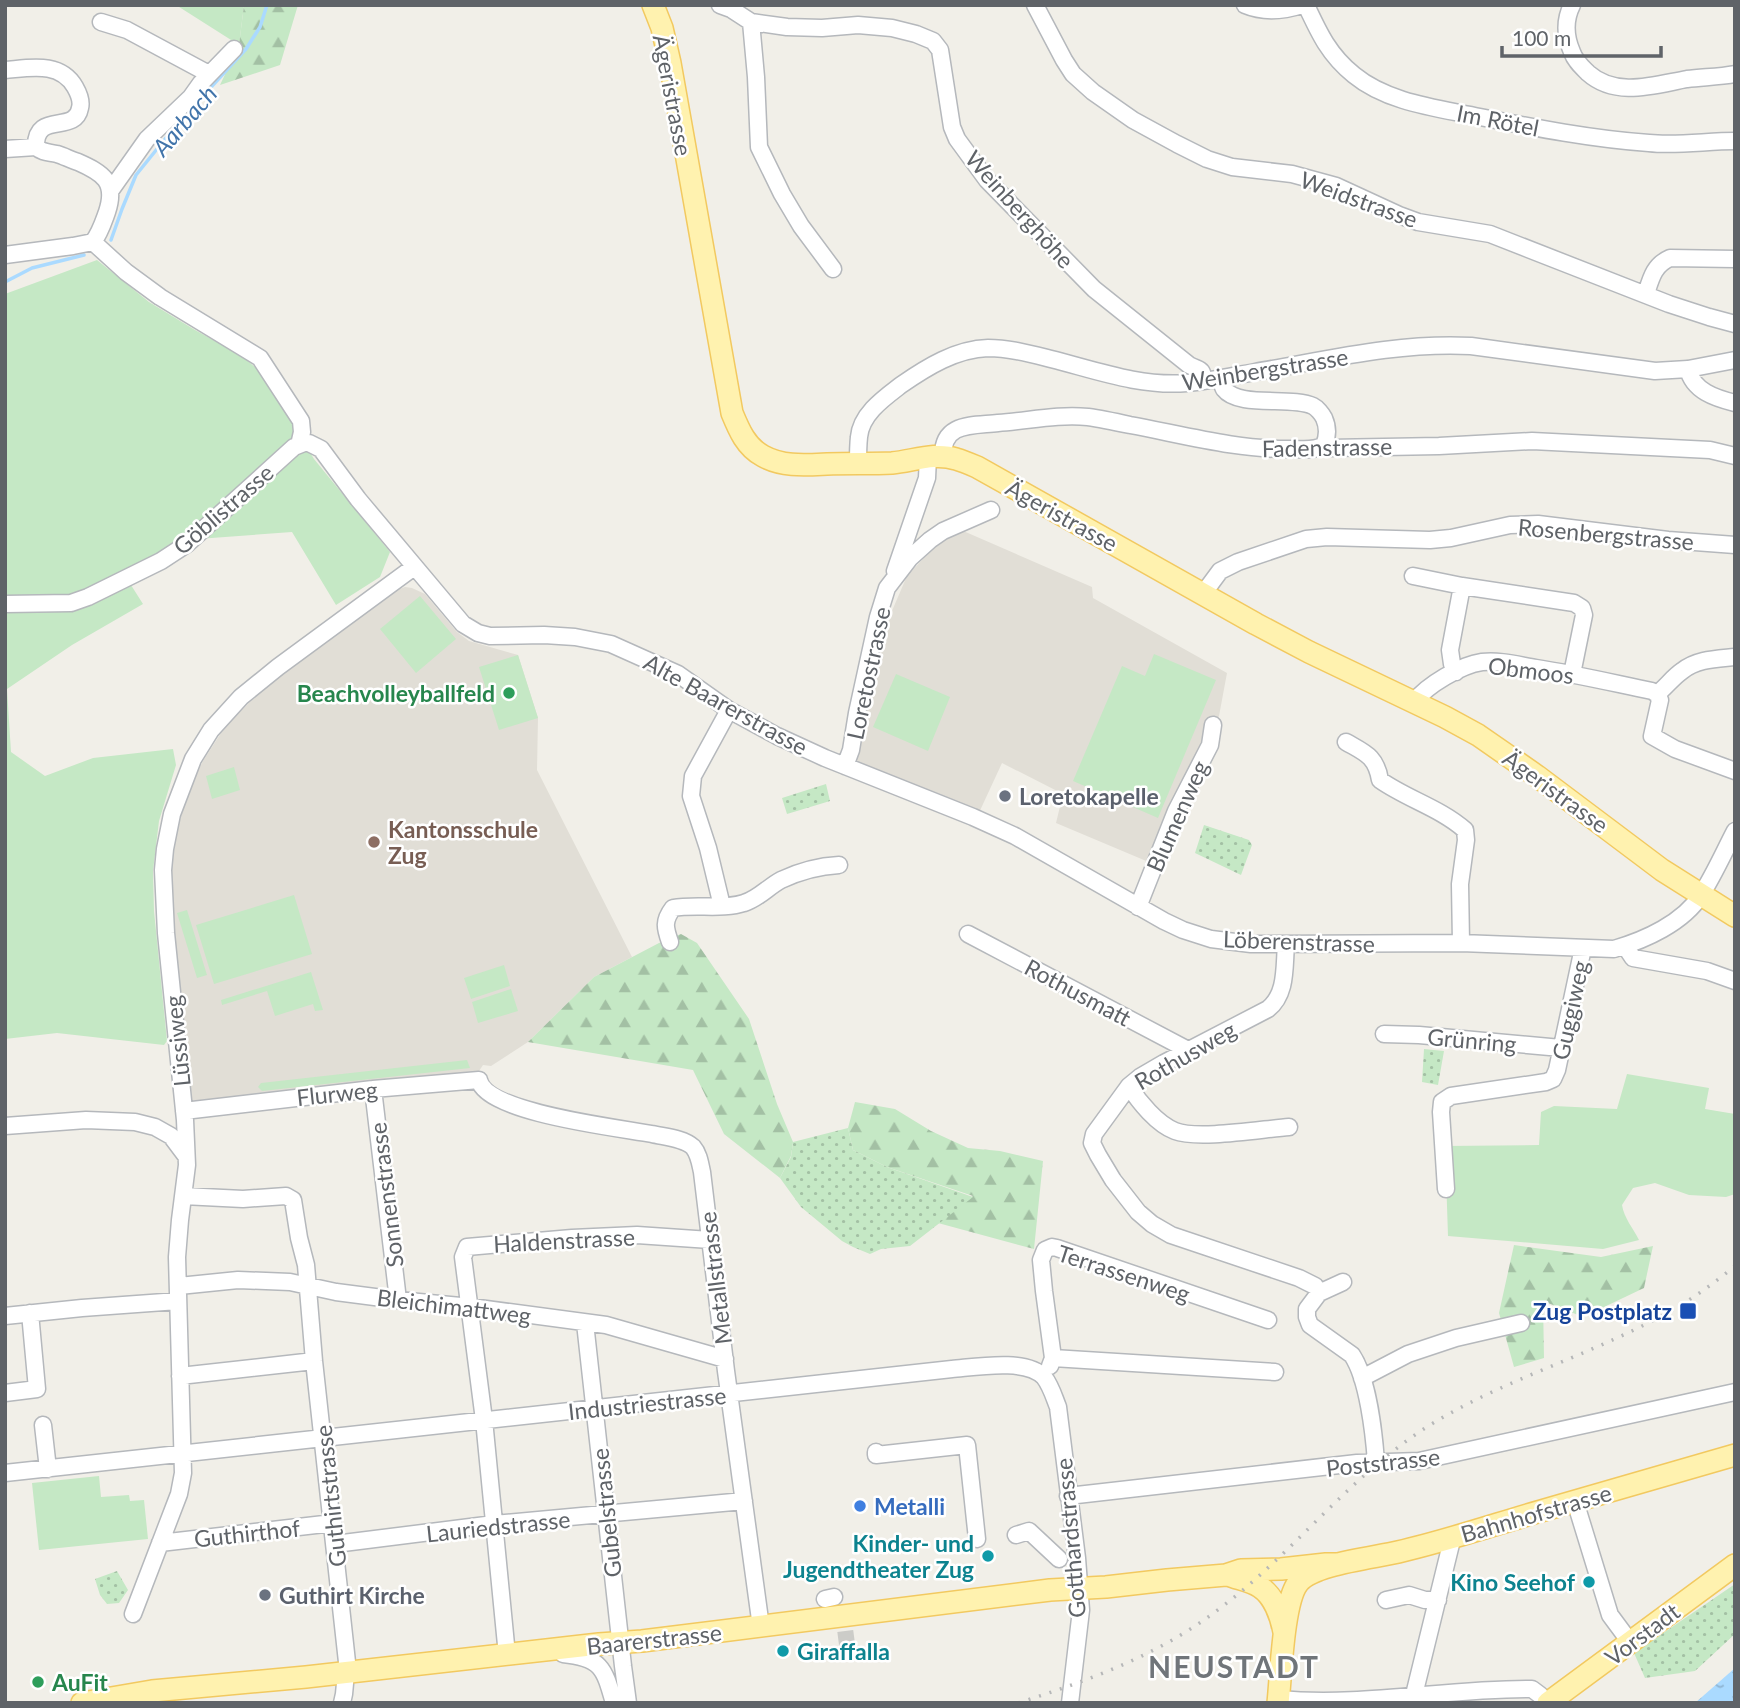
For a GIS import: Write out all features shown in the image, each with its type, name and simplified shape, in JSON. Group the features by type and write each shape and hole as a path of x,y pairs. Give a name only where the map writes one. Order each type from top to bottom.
{"main road":[{"name":"Ägeristrasse","path":"653,5 670,63 726,387 738,429 751,447 762,456 787,464 894,463 936,457 955,458 977,467 1243,617 1467,729 1500,749 1662,870 1735,916"},
{"name":"Bahnhofstrasse","path":"1336,1564 1400,1552 1735,1455"},
{"name":"Baarerstrasse","path":"82,1703 152,1691 621,1643 1079,1588 1226,1575 1241,1570 1336,1564"},
{"path":"1278,1701 1284,1635 1292,1593 1300,1580 1336,1564"},
{"name":"Vorstadt","path":"1548,1703 1735,1565"},
{"name":"Baarerstrasse","path":"1226,1575 1250,1582 1266,1592 1281,1620 1284,1635"}],"street":[{"path":"720,5 751,22 759,147 782,194 833,269"},
{"name":"Weidstrasse","path":"1035,5 1073,74 1093,92 1123,114 1207,159 1232,167 1292,174 1336,186 1418,222 1490,234 1669,304 1735,324"},
{"path":"1245,5 1266,10 1286,10 1304,5"},
{"name":"Im Rötel","path":"1304,5 1333,56 1354,76 1376,89 1413,102 1572,134 1652,144 1735,141"},
{"path":"1572,5 1566,28 1573,55 1580,66 1593,77 1611,85 1633,88 1735,74"},
{"path":"101,22 127,30 209,74"},
{"name":"Weinberghöhe","path":"751,22 787,27 858,25 892,28 933,41 940,50 952,127 957,139 987,180 1094,289 1189,365 1200,369 1204,381"},
{"path":"111,190 147,139 191,97 234,49"},
{"path":"5,70 43,67 60,72 72,82 80,95 81,108 77,116 67,122 45,125 36,138 36,147"},
{"path":"5,149 36,147 43,152 57,154 91,168 105,179 111,190 102,228 93,242 5,255"},
{"path":"93,242 126,272 160,297 260,358 301,421 299,445"},
{"path":"1646,294 1656,268 1670,258 1735,259"},
{"name":"Weinbergstrasse","path":"858,464 859,435 863,421 871,411 896,389 944,359 987,348 1031,354 1128,379 1174,384 1221,379 1401,346 1445,344 1471,345 1655,371 1688,369 1735,360"},
{"path":"1688,369 1700,389 1709,395 1735,403"},
{"path":"1221,379 1223,388 1246,400 1299,403 1315,407 1326,426 1327,438 1324,445"},
{"name":"Fadenstrasse","path":"936,457 948,435 956,429 1049,416 1088,417 1236,446 1280,450 1318,449 1324,445 1438,446 1532,441 1710,450 1735,456"},
{"name":"Alte Baarerstrasse","path":"299,445 309,443 317,446 414,567 463,624 478,634 575,637 611,644 678,674 729,710 777,736 845,766"},
{"name":"Göblistrasse","path":"5,604 71,603 161,561 187,544 299,445"},
{"name":"Loretostrasse","path":"892,580 936,457"},
{"name":"Loretostrasse","path":"845,766 851,750 878,617 887,588 910,558 930,540 943,531 991,510"},
{"name":"Rosenbergstrasse","path":"1203,594 1220,571 1238,562 1306,539 1327,537 1430,540 1510,525 1538,524 1735,545"},
{"name":"Lüssiweg","path":"133,1614 179,1493 183,1473 177,1257 186,1156 163,870 164,849 172,814 193,759 211,730 241,697 414,567"},
{"path":"1413,576 1574,604 1582,608 1584,615 1572,674"},
{"path":"1456,672 1450,650 1462,586"},
{"path":"1735,657 1710,659 1692,664 1679,672 1657,694 1660,700 1652,736 1675,749 1735,771"},
{"name":"Obmoos","path":"1414,702 1421,692 1456,672 1479,663 1494,662 1572,674 1657,694"},
{"path":"722,906 708,848 691,796 692,776 729,710"},
{"name":"Blumenweg","path":"1138,907 1176,811 1210,745 1213,725"},
{"path":"1346,742 1368,755 1378,767 1380,780 1465,830 1460,884 1461,943"},
{"name":"Löberenstrasse","path":"845,766 1015,836 1183,930 1232,942 1286,945 1461,943 1614,949 1663,928 1689,910 1702,895 1733,838"},
{"path":"670,943 666,929 667,916 673,908 743,904 792,876 839,865"},
{"name":"Rothusmatt","path":"968,934 1188,1050"},
{"name":"Rothusweg","path":"1286,945 1282,986 1275,1003 1140,1077 1129,1086 1094,1134 1092,1143 1113,1180 1138,1212 1152,1224 1171,1235 1299,1278 1315,1286 1319,1293"},
{"path":"1625,946 1633,958 1707,971 1735,981"},
{"name":"Guggiweg","path":"1446,1189 1442,1102 1451,1096 1553,1079 1558,1070 1583,948"},
{"name":"Grünring","path":"1384,1034 1561,1048"},
{"name":"Flurweg","path":"184,1111 373,1089 479,1080 484,1090"},
{"path":"1129,1086 1139,1102 1175,1131 1194,1135 1289,1127"},
{"name":"Sonnenstrasse","path":"373,1089 398,1300"},
{"name":"Metallstrasse","path":"484,1090 503,1102 568,1120 680,1140 691,1146 698,1156 761,1627"},
{"path":"5,1126 86,1120 135,1122 155,1127 171,1136 186,1156"},
{"name":"Guthirtstrasse","path":"183,1196 243,1199 286,1196 293,1200 306,1265 347,1662 342,1703"},
{"name":"Haldenstrasse","path":"507,1655 484,1420 463,1257 467,1247 637,1235 710,1240"},
{"name":"Terrassenweg","path":"1054,1358 1041,1260 1045,1250 1052,1247 1268,1320"},
{"name":"Bleichimattweg","path":"5,1316 82,1308 178,1294 238,1280 257,1280 290,1282 335,1292 606,1325 725,1359"},
{"path":"1343,1282 1319,1293 1307,1308 1307,1317 1310,1325 1352,1355 1357,1362 1375,1438 1376,1462"},
{"path":"5,1393 37,1389 30,1313"},
{"name":"Gubelstrasse","path":"585,1323 628,1703"},
{"path":"1362,1378 1408,1354 1456,1338 1521,1324"},
{"path":"1044,1377 1054,1358 1275,1372"},
{"path":"180,1376 314,1361"},
{"name":"Industriestrasse","path":"5,1473 952,1369 1005,1366 1035,1370 1044,1377"},
{"name":"Gotthardstrasse","path":"1044,1377 1052,1389 1058,1408 1077,1558 1081,1609 1070,1703"},
{"name":"Poststrasse","path":"1068,1496 1376,1462 1419,1461 1735,1392"},
{"path":"43,1425 48,1469"},
{"path":"876,1452 876,1455 967,1445 977,1539"},
{"name":"Lauriedstrasse","path":"335,1544 494,1524 744,1501"},
{"path":"1575,1501 1610,1615 1630,1642"},
{"name":"Guthirthof","path":"160,1543 333,1523"},
{"path":"1016,1535 1029,1531 1059,1559"},
{"path":"1412,1699 1451,1545 1450,1538"},
{"path":"1385,1600 1409,1595 1425,1600 1438,1600"},
{"path":"537,1651 593,1660 608,1682 614,1703"},
{"path":"1278,1701 1412,1699 1532,1689 1548,1703"}],"shaded area":[{"path":"961,530 1092,587 1093,598 1227,673 1219,716 1151,863 1056,823 1063,794 1002,763 977,817 852,764 863,730 882,634 907,576 941,540"},
{"name":"Kantonsschule Zug","path":"405,587 425,594 457,632 469,641 518,655 538,718 537,770 632,957 594,977 528,1042 491,1066 483,1065 479,1071 191,1101 171,873 176,834 193,782 221,733 262,690 397,590"}],"green space":[{"path":"176,5 244,5 239,45"},
{"path":"244,5 298,5 280,65 220,85 239,45"},
{"path":"97,260 149,302 242,356 262,373 314,459 390,552 380,577 336,605 292,532 184,540 124,574 143,604 72,645 7,689 11,752 45,776 93,758 173,749 176,765 159,821 153,871 154,911 167,1041 164,1045 57,1033 5,1039 5,294"},
{"path":"420,596 456,639 416,673 380,629"},
{"path":"1154,654 1216,680 1158,818 1073,781 1122,666 1145,676"},
{"name":"Beachvolleyballfeld","path":"518,655 538,718 499,730 479,667"},
{"path":"896,674 950,697 928,751 873,727"},
{"path":"234,767 240,790 212,799 206,776"},
{"path":"826,784 830,801 787,814 782,798"},
{"path":"1204,825 1249,840 1252,845 1241,875 1195,853"},
{"path":"294,895 312,954 214,984 196,925"},
{"path":"187,910 207,975 197,978 177,913"},
{"path":"681,934 697,943 749,1019 777,1104 793,1142 791,1156 780,1178 724,1134 693,1070 528,1042 594,977"},
{"path":"504,965 510,986 471,999 464,978"},
{"path":"311,972 323,1010 315,1011 313,1004 275,1016 267,991 222,1005 221,1000"},
{"path":"511,989 518,1011 478,1023 472,1002"},
{"path":"1424,1049 1444,1051 1438,1085 1422,1082"},
{"path":"467,1060 470,1068 262,1091 258,1087 261,1083"},
{"path":"1627,1074 1709,1088 1705,1109 1735,1114 1735,1194 1726,1197 1689,1195 1655,1183 1633,1188 1622,1205 1639,1240 1603,1249 1448,1236 1445,1146 1539,1145 1541,1112 1554,1106 1617,1109"},
{"path":"855,1102 895,1109 931,1131 968,1148 1000,1151 1043,1161 1034,1249 938,1223 973,1196 887,1167 853,1150 848,1128"},
{"path":"848,1128 853,1150 887,1167 973,1197 910,1246 881,1249 870,1254 842,1241 801,1207 780,1178 791,1157 793,1142"},
{"path":"1514,1245 1601,1257 1653,1246 1644,1288 1583,1317 1543,1301 1544,1358 1514,1367 1499,1313"},
{"path":"99,1476 101,1497 129,1495 130,1501 144,1500 148,1539 39,1550 32,1483"},
{"path":"117,1571 128,1590 119,1603 107,1604 100,1595 95,1579"},
{"path":"1735,1584 1735,1634 1695,1671 1645,1678 1634,1653"}],"water":[{"path":"1735,1668 1735,1703 1695,1703"}],"waterway":[{"name":"Aarbach","path":"111,240 136,175 178,123 246,49 260,27 267,5"},
{"name":"Aarbach","path":"5,282 32,268 84,255"}],"tunnel":[{"path":"834,1610 845,1629 848,1652"}],"railway":[{"path":"1018,1703 1123,1665 1172,1640 1219,1609 1246,1587 1374,1467 1430,1425 1482,1397 1658,1318 1692,1298 1735,1266"}],"place":[{"name":"Beachvolleyballfeld","path":"509,693"},
{"name":"Loretokapelle","path":"1005,796"},
{"name":"Kantonsschule Zug","path":"374,842"},
{"name":"Zug Postplatz","path":"1688,1311"},
{"name":"Metalli","path":"860,1506"},
{"name":"Kinder- und Jugendtheater Zug","path":"988,1556"},
{"name":"Kino Seehof","path":"1589,1582"},
{"name":"Guthirt Kirche","path":"265,1595"},
{"name":"Giraffalla","path":"783,1651"},
{"name":"AuFit","path":"38,1682"}],"district":[{"name":"NEUSTADT","path":"1234,1666"}]}
